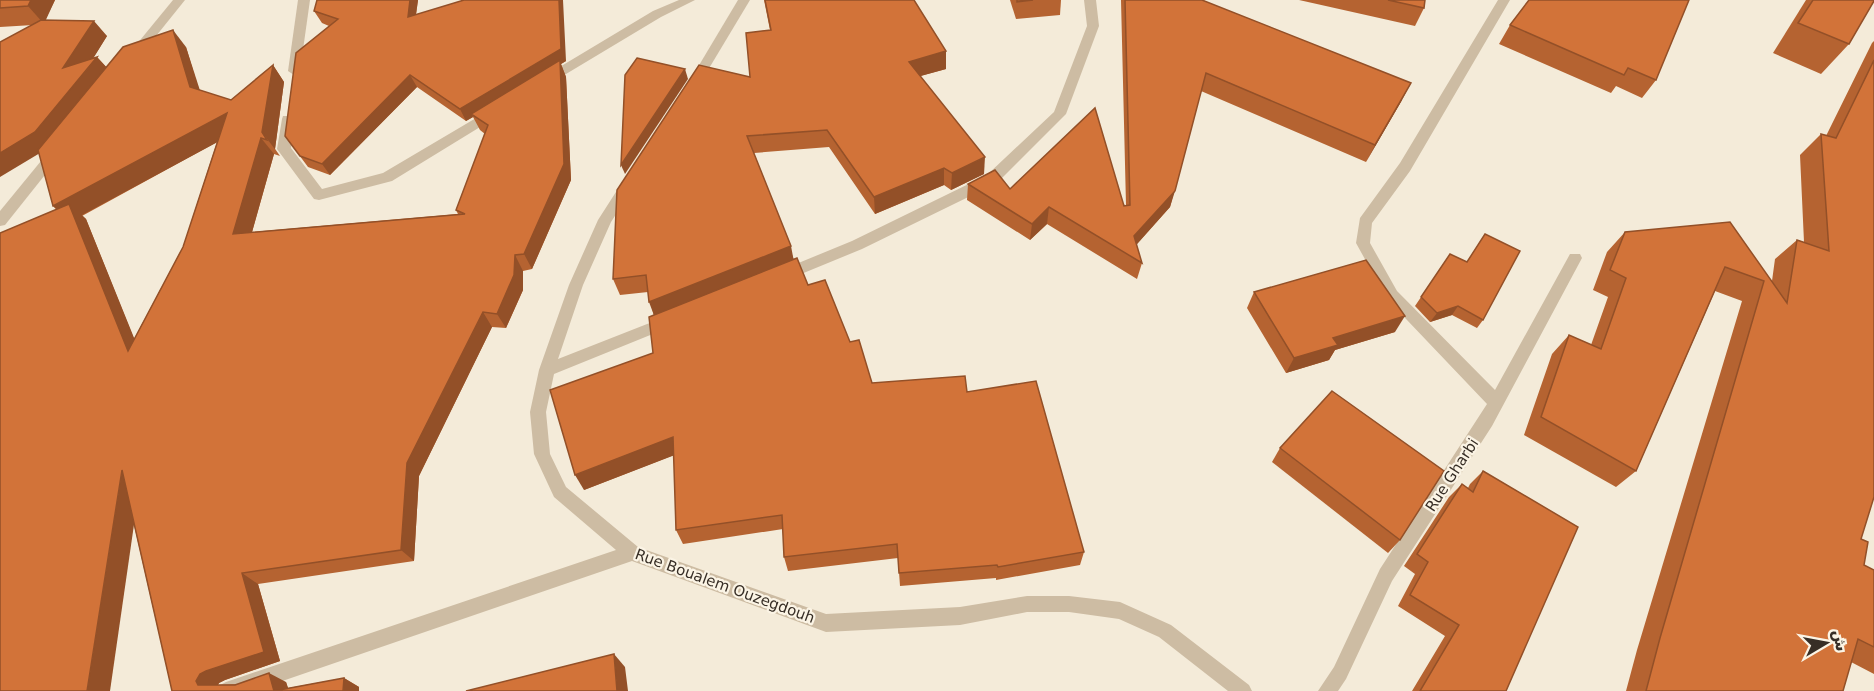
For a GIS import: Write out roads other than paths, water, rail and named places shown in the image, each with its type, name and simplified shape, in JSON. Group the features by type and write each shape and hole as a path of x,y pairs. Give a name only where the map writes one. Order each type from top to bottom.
{"street":[{"path":"126,64 179,0"},
{"path":"293,80 304,0"},
{"path":"537,86 657,14 689,0"},
{"path":"688,93 744,0"},
{"path":"768,281 857,245 992,179 1060,114 1094,26 1090,0"},
{"path":"1496,402 1392,295 1363,243 1365,222 1405,167 1504,0"},
{"path":"290,103 284,149 320,195 387,177 507,104"},
{"path":"0,221 67,138"},
{"name":"Rue Boualem Ouzegdouh","path":"637,172 605,220 576,285 547,370 538,412 542,454 560,492 632,553 826,623 960,616 1027,604 1069,604 1120,611 1166,631 1243,691"},
{"name":"Rue Gharbi","path":"1327,691 1340,673 1386,575 1486,422 1575,258"},
{"path":"547,370 680,317"},
{"path":"226,691 632,553"}]}
